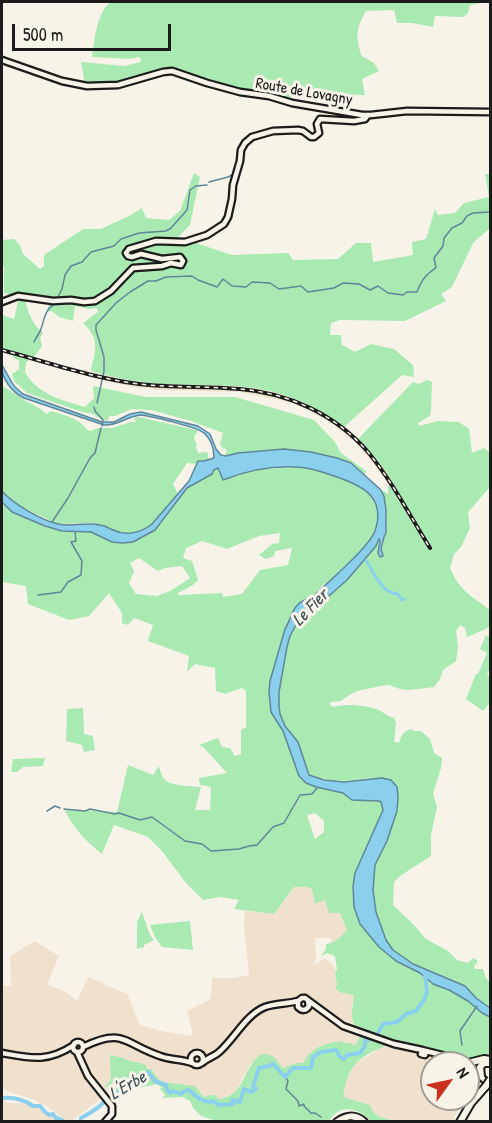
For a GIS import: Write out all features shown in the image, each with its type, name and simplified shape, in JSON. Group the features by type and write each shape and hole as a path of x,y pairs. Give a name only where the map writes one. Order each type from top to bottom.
{"highway":[{"path":"461,1122 474,1099 489,1084"},
{"path":"339,1121 352,1116 359,1117 364,1122"}],"street":[{"name":"Route de Lovagny","path":"2,60 71,84 87,86 118,86 172,71 240,92 368,115 413,111 490,112"},
{"path":"2,302 18,296 86,303 97,300 111,291 133,268 162,266 171,263 180,265 183,259 180,257 162,259 141,254 131,257 126,253 129,249 151,242 182,242 205,236 225,223 241,150 251,138 271,131 296,130 314,137 319,133 317,124 322,118 357,120 365,119 368,115"},
{"path":"2,1053 38,1059 46,1058 107,1038 123,1039 152,1053 198,1065 223,1048 255,1013 269,1006 298,1001 302,998 343,1026 421,1051"},
{"path":"298,1001 298,1007"},
{"path":"308,1001 308,1008"},
{"path":"282,1004 302,1010 313,1007 320,1009"},
{"path":"79,1048 88,1076 112,1106 113,1112 105,1122"},
{"path":"172,1059 188,1058 196,1054 208,1055 223,1048"},
{"path":"201,1055 202,1063"},
{"path":"192,1056 192,1063"},
{"path":"481,1077 489,1084"}],"shaded area":[{"path":"2,348 83,371 84,369 89,370 87,376 2,351"},
{"path":"91,371 143,383 245,387 270,391 311,406 344,427 379,462 430,548 427,547 390,486 365,453 331,423 307,409 284,401 240,392 158,390 128,386 91,377"},
{"path":"294,887 312,889 340,913 348,931 331,943 331,938 315,938 314,965 325,958 335,967 337,985 345,993 354,995 352,1022 367,1030 356,1044 348,1043 315,1049 303,1063 283,1068 261,1054 249,1066 235,1093 221,1099 218,1099 216,1095 204,1097 199,1090 161,1082 151,1069 114,1080 115,1087 72,1121 64,1119 32,1099 6,1091 2,1085 2,986 11,986 10,956 35,941 59,956 47,985 65,991 77,1001 88,977 127,994 140,1025 191,1036 193,1035 187,1011 209,1000 212,978 249,975 244,924 245,911 274,914"},
{"path":"383,1046 420,1052 420,1111 458,1111 453,1121 394,1122 342,1097 347,1078 355,1064"},
{"path":"2,1099 8,1103 26,1103 33,1108 39,1107 43,1113 60,1121 2,1121"}],"green space":[{"path":"109,2 486,2 470,5 464,17 435,16 433,27 397,23 394,10 366,11 358,28 358,44 362,56 374,63 379,71 362,79 365,95 319,94 290,90 292,101 273,95 245,92 170,69 113,84 85,84 81,62 124,66 141,62 140,57 129,59 92,57 99,21"},
{"path":"194,173 200,177 190,225 178,237 232,255 288,253 293,260 338,259 356,243 371,243 373,262 413,255 412,242 426,239 435,209 438,215 455,213 464,203 489,197 485,174 490,174 490,228 473,243 452,287 441,294 446,301 405,321 340,320 331,323 330,335 341,335 342,345 355,352 371,344 394,349 413,365 414,377 402,375 344,427 309,405 257,388 145,383 91,371 95,351 94,340 83,323 98,312 97,308 75,306 73,321 59,317 52,311 47,312 49,303 25,298 31,317 43,333 40,338 42,346 34,357 2,348 2,315 14,319 19,297 4,293 2,240 14,239 20,245 23,254 40,269 44,266 44,255 83,229 101,229 142,208 146,218 169,220 180,211"},
{"path":"12,354 30,359 26,363 25,372 37,386 59,399 85,407 94,398 93,386 146,397 235,397 314,420 335,442 341,453 366,471 364,475 346,461 321,456 261,452 226,456 227,451 220,444 223,433 151,410 132,409 109,416 106,421 93,414 27,393 14,381 12,374 19,369 19,361"},
{"path":"427,380 432,382 430,416 418,423 419,426 438,421 459,422 469,429 472,453 484,448 490,453 490,487 468,512 470,528 461,547 454,554 450,568 462,587 490,610 490,625 467,637 465,628 460,625 456,631 458,647 456,661 443,670 434,687 409,690 388,685 381,686 357,691 341,701 330,702 330,705 333,707 357,705 381,711 394,718 396,723 394,742 399,743 403,734 408,730 421,731 430,739 434,753 442,758 433,794 437,807 431,835 431,856 394,882 393,905 426,939 448,951 457,960 468,963 473,958 477,960 475,969 483,969 490,983 490,1008 465,986 413,964 393,950 386,940 376,912 373,890 375,865 387,841 397,811 369,778 339,781 309,775 298,742 285,726 279,706 279,692 287,647 296,625 347,580 376,546 378,539 380,541 378,553 383,556 387,522 380,489 388,494 388,486 390,486 427,547 430,548 389,476 358,439 413,382 419,384"},
{"path":"2,386 46,414 51,411 67,416 91,431 136,422 134,418 139,417 196,430 198,432 194,440 198,453 207,452 209,460 199,461 197,464 187,463 173,484 178,494 146,529 130,534 90,523 58,524 21,507 2,491"},
{"path":"297,467 347,479 368,493 374,503 377,515 376,524 368,543 314,596 298,605 292,614 285,629 271,712 283,731 299,776 325,789 343,793 352,800 381,802 383,810 355,874 354,907 360,924 379,947 433,984 468,1001 490,1017 490,1058 480,1059 480,1051 436,1051 424,1046 400,1043 382,1047 358,1062 348,1077 343,1097 370,1105 376,1115 394,1121 371,1121 349,1109 333,1115 329,1121 216,1121 201,1116 190,1101 182,1097 162,1098 165,1095 160,1089 162,1087 156,1084 136,1088 114,1099 109,1092 115,1087 114,1081 107,1088 105,1086 111,1080 110,1055 145,1064 147,1069 151,1069 161,1082 195,1086 204,1097 216,1095 218,1099 227,1097 238,1088 250,1067 261,1054 273,1056 283,1068 303,1063 310,1053 323,1045 341,1041 356,1044 367,1030 354,1025 352,1014 354,995 339,992 335,988 337,985 335,971 337,970 335,956 327,953 321,956 326,949 326,944 338,939 347,930 340,913 329,913 325,900 315,904 312,889 294,887 274,914 234,909 239,900 220,897 203,900 148,837 114,825 102,854 80,833 64,809 117,812 128,765 153,775 159,766 163,777 168,782 201,787 195,810 210,810 211,787 200,785 199,778 227,773 199,745 218,738 222,747 230,748 235,756 241,754 241,730 246,727 246,691 242,688 225,694 216,691 215,668 195,664 187,672 189,656 148,641 153,625 134,618 128,625 122,623 122,613 109,593 89,616 69,620 28,604 26,586 2,582 2,502 12,512 45,526 62,531 91,532 133,542 155,530 187,488 213,470 219,468 223,480 255,470","holes":["280,533 279,543 272,544 259,555 266,559 274,556 275,551 292,548 288,565 260,570 242,594 223,597 222,593 178,595 198,580 192,561 183,558 186,548 202,541 227,549 259,536","139,558 158,571 182,566 190,578 172,590 157,596 136,594 129,583 134,571 130,563","315,813 324,821 324,832 315,839 307,815"]},
{"path":"486,635 490,638 490,667 487,675 490,677 490,703 483,711 466,699 487,653 480,649"},
{"path":"83,708 84,734 93,736 95,750 84,752 82,745 66,741 67,709"},
{"path":"45,758 43,766 23,767 17,772 11,772 13,759"},
{"path":"142,912 154,940 137,949 137,922"},
{"path":"190,921 193,950 162,947 150,925"}],"water":[{"name":"Le Fier","path":"2,365 14,386 23,394 102,422 114,422 130,414 141,412 198,426 210,434 221,455 284,449 337,458 351,463 380,489 384,496 386,510 386,533 381,549 383,556 380,557 378,553 379,539 376,546 347,580 296,625 287,647 279,692 280,714 285,726 298,742 309,775 324,780 344,782 382,778 391,780 397,787 397,811 387,841 375,865 373,890 376,912 386,940 393,950 413,964 465,986 490,1008 490,1017 468,1001 433,984 420,973 396,961 379,947 360,924 354,907 355,873 383,810 381,802 352,800 343,793 306,783 299,776 283,731 271,712 270,681 285,629 292,614 300,602 312,598 356,556 371,538 378,519 374,500 368,493 351,482 309,468 267,468 223,480 218,468 187,488 155,530 133,542 112,542 91,532 62,531 45,526 12,512 2,502 2,491 20,506 51,522 63,525 102,525 118,532 133,533 152,524 189,481 198,461 214,458 213,448 204,433 174,422 140,415 104,425 24,398 8,384 3,375"}],"waterway":[{"path":"209,182 234,174"},
{"path":"57,299 65,275 71,266 82,262 91,252 114,246 121,239 139,233 166,231 187,210 190,190 196,186 207,185"},
{"path":"97,403 104,371 104,357 96,325 116,303 148,281 166,277 192,276 217,287 223,279 232,286 246,287 252,282 270,283 279,289 301,286 308,292 334,288 343,283 359,284 370,290 378,286 388,293 403,295 407,292 417,292 424,278 436,267 434,258 452,228 473,213 490,212"},
{"path":"34,342 47,311 56,303"},
{"path":"94,407 103,420 102,426"},
{"path":"52,522 95,453 101,428"},
{"path":"38,595 61,592 68,582 81,575 82,561 71,542 76,541 75,532"},
{"path":"366,560 383,586 392,593 398,594 402,600 404,599"},
{"path":"64,809 85,811 90,809 119,813 140,820 152,817 185,841 202,844 211,851 239,849 257,845 273,827 284,823 300,795 312,794 318,787"},
{"path":"47,811 55,806 60,808"},
{"name":"L'Erbe","path":"212,1101 220,1105 233,1104 233,1100 240,1102 244,1089 251,1092 256,1089 253,1086 259,1068 273,1064 285,1077 293,1068 311,1068 313,1057 321,1052 336,1050 344,1059 347,1055 360,1053 365,1046 365,1040 374,1039 383,1024 397,1022 406,1014 416,1011 427,992 425,974"},
{"path":"462,1045 460,1031 477,1006"},
{"name":"L'Erbe","path":"81,1122 81,1118 97,1108 107,1098 122,1088 127,1090 138,1076 144,1078 148,1072 155,1081 166,1085 170,1093 173,1091 181,1094 189,1090 201,1100 210,1102"},
{"path":"285,1077 288,1081 286,1089 298,1101 299,1106 304,1104 311,1113 321,1117"},
{"name":"L'Erbe","path":"2,1098 18,1099 33,1106 40,1106 49,1115 53,1114 63,1122"}],"railway":[{"path":"2,350 121,381 258,391 310,408 341,427 368,452 393,487 430,548"}]}
